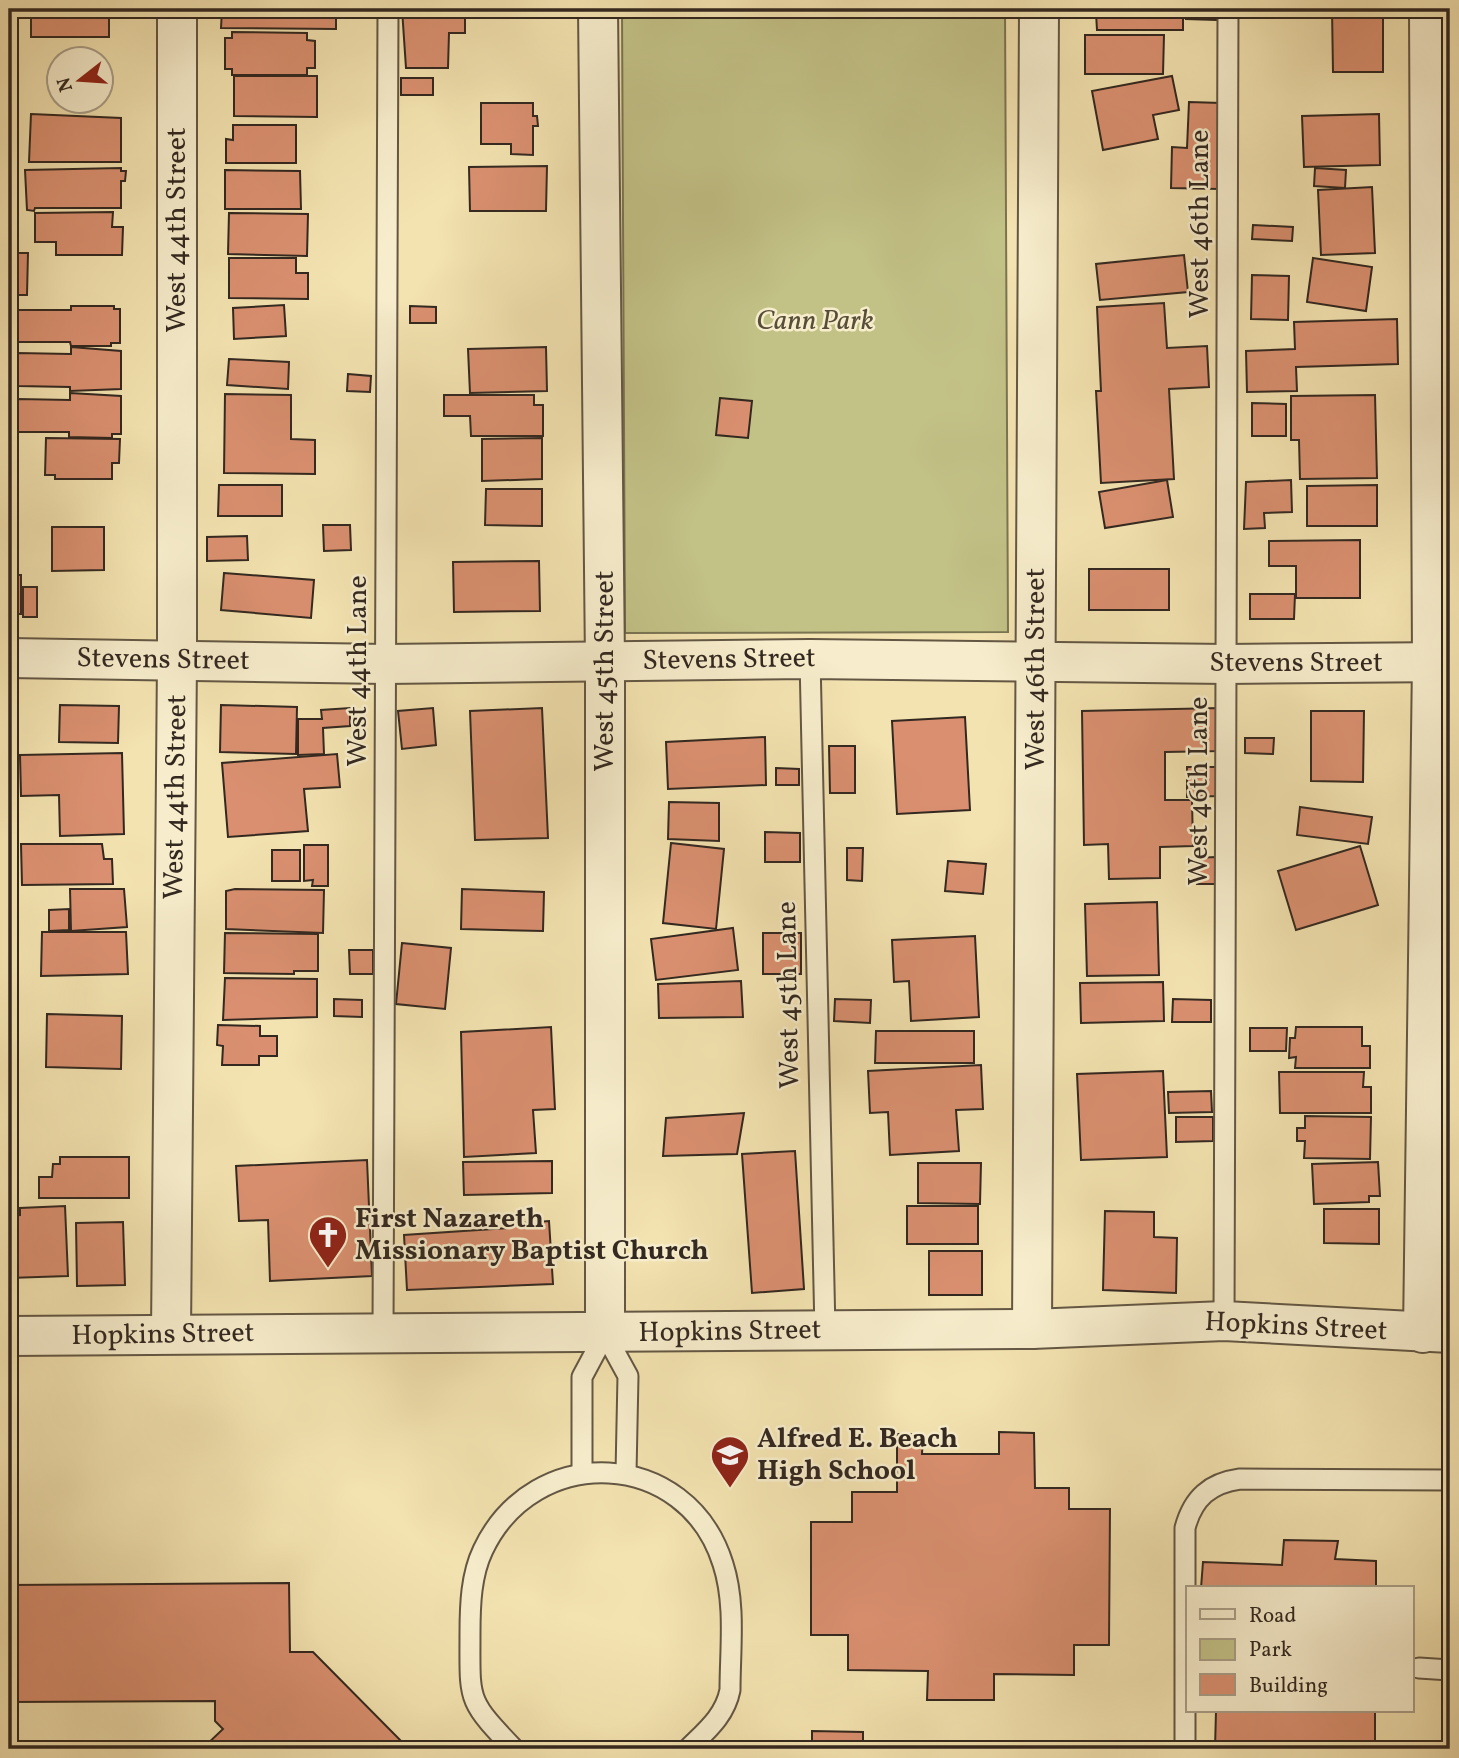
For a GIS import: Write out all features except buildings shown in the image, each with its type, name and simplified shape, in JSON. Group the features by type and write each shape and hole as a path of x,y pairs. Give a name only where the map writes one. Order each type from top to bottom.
{"street":[{"name":"West 44th Street","path":"171,1334 177,659 177,9"},
{"name":"West 45th Street","path":"598,9 606,662 605,1334"},
{"name":"West 46th Street","path":"1032,1329 1040,9"},
{"path":"1429,9 1441,662 1436,1333"},
{"name":"Stevens Street","path":"9,658 386,664 810,659 1227,664 1441,662"},
{"name":"Hopkins Street","path":"9,1336 1032,1329 1224,1321 1436,1333"}],"lane":[{"name":"West 44th Lane","path":"383,1334 388,9"},
{"name":"West 46th Lane","path":"1224,1321 1228,9"},
{"name":"West 45th Lane","path":"810,659 825,1331"},
{"path":"582,1473 582,1377 605,1334"},
{"path":"605,1334 628,1376 626,1474"},
{"path":"514,1749 480,1714 470,1689 470,1614 476,1569 493,1533 522,1500 558,1479 582,1473 626,1474 655,1483 698,1518 717,1548 728,1583 730,1690 727,1704 688,1749"},
{"path":"1185,1749 1185,1528 1189,1510 1199,1497 1223,1481 1240,1479 1450,1479"},
{"path":"1419,1668 1450,1670"}],"green space":[{"name":"Cann Park","path":"622,9 1005,9 1008,632 625,633"}],"place":[{"name":"First Nazareth Missionary Baptist Church","path":"328,1269"},
{"name":"Alfred E. Beach High School","path":"730,1489"}]}
